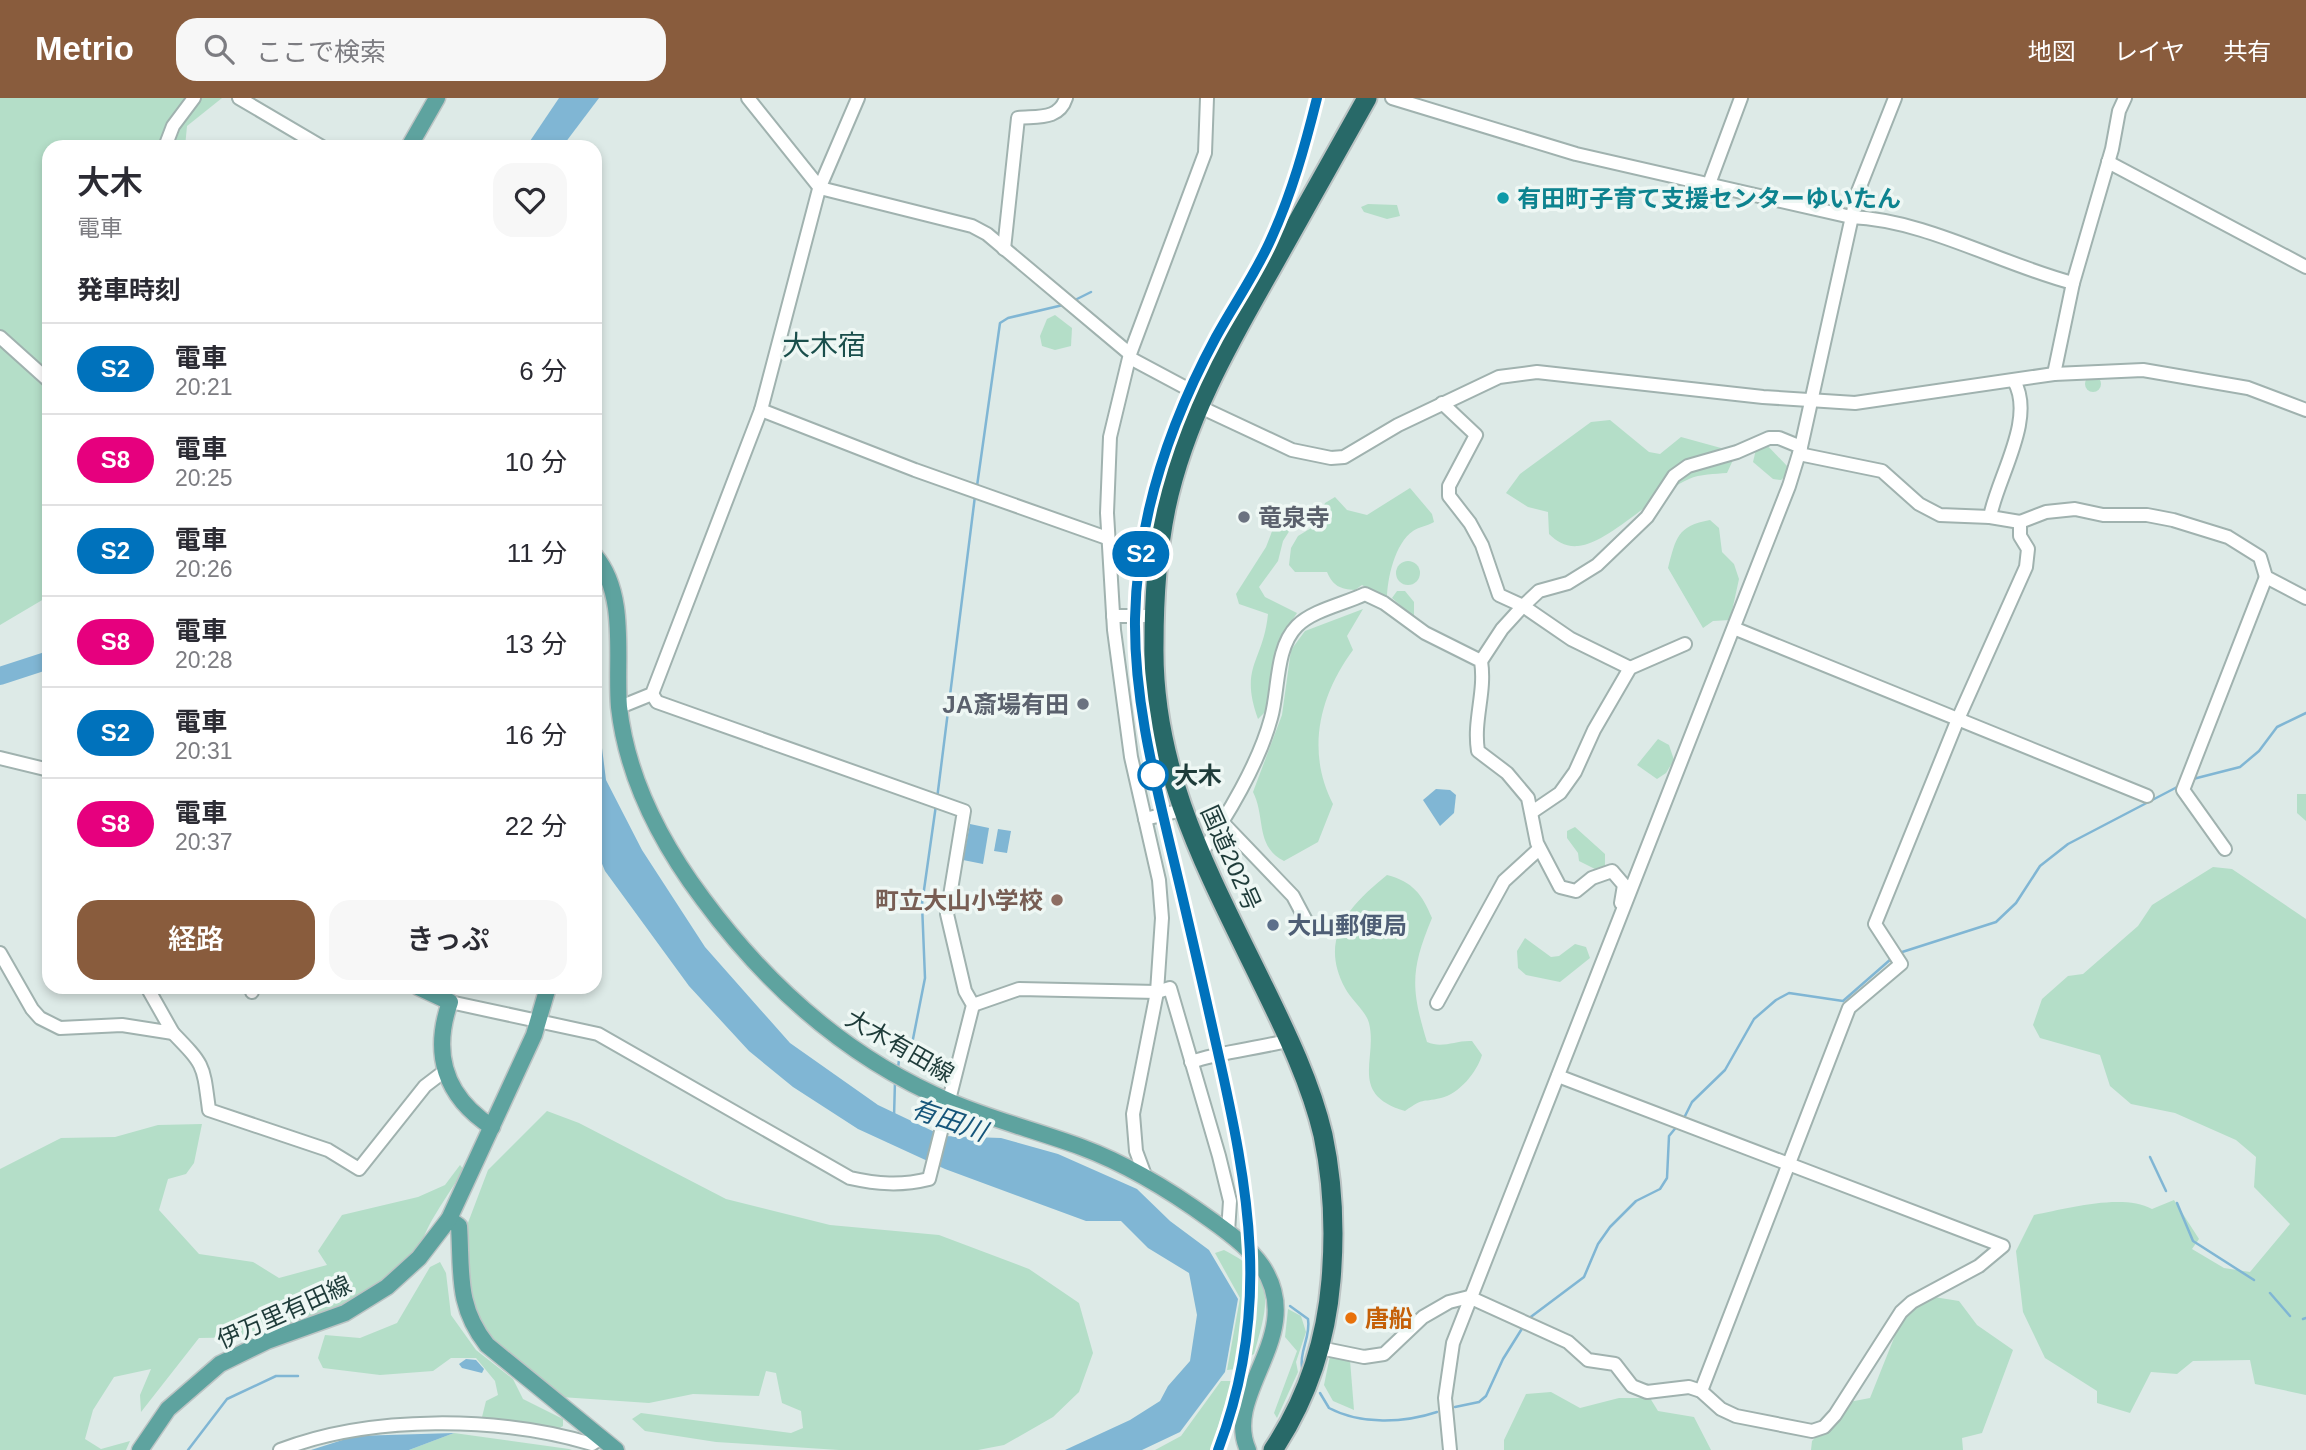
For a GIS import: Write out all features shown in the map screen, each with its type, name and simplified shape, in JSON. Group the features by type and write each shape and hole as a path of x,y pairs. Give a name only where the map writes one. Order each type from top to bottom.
{"highway":[{"name":"国道202号","path":"1273,1450 1304,1395 1326,1322 1333,1260 1330,1178 1322,1134 1290,1040 1200,855 1167,762 1154,648 1158,566 1167,506 1201,402 1224,351 1367,98"}],"main road":[{"path":"413,140 437,98"},
{"name":"大木有田線","path":"602,566 609,578 615,607 620,707 637,781 655,825 701,897 774,985 832,1034 949,1108 1084,1148 1146,1178 1182,1198 1228,1232 1261,1264 1272,1285 1276,1307 1274,1335 1257,1376 1244,1420 1248,1450"},
{"path":"433,994 450,1002 441,1028 440,1051 446,1070 465,1105 492,1126"},
{"name":"伊万里有田線","path":"140,1450 168,1409 202,1377 242,1352 345,1313 367,1301 405,1272 449,1219 539,1020 546,994"},
{"path":"449,1219 459,1226 461,1281 473,1326 487,1345 616,1450"}],"street":[{"path":"168,140 173,126 194,98"},
{"path":"240,98 310,140"},
{"path":"748,98 820,188 972,226 988,234 1130,356 1201,402 1292,450 1331,458 1344,457 1398,425 1499,376 1556,372 1763,397 1812,398 1856,403 2014,382 2054,374 2115,369 2176,374 2248,388 2306,411"},
{"path":"620,707 652,694 761,410 820,188 858,98"},
{"path":"1004,249 1018,118 1056,114 1062,109 1066,98"},
{"path":"1146,1178 1136,1151 1133,1114 1157,992 1162,918 1159,880 1131,757 1113,616 1107,538 1110,437 1130,356 1205,153 1208,98"},
{"path":"1392,98 1576,155 1851,216 1885,218 2034,273 2073,283"},
{"path":"1709,184 1741,98"},
{"path":"1450,1450 1445,1398 1448,1366 1469,1297 1736,629 1800,451 1851,216 1895,98"},
{"path":"2054,374 2073,283 2108,162 2119,111 2126,98"},
{"path":"2108,162 2306,267"},
{"path":"0,337 42,375"},
{"path":"1990,517 2003,469 2019,433 2020,391 2014,382"},
{"path":"1442,403 1476,435 1449,486 1449,496 1470,523 1482,545 1499,595 1523,606 1571,639 1630,668"},
{"path":"761,410 915,470 1107,538"},
{"path":"1618,927 1624,885 1620,877 1612,871 1592,878 1576,891 1560,887 1539,849 1532,812 1522,787 1478,751 1475,732 1484,679 1481,661 1502,629 1539,591 1568,583 1597,565 1647,517 1674,476 1688,466 1737,452 1769,438 1779,438 1800,451 1882,471 1919,503 1951,518 1990,517 2021,522 2046,512 2075,509 2103,514 2147,516 2173,520 2228,537 2259,557 2266,577 2183,790 2225,849"},
{"path":"1701,1391 1849,1008 1901,964 1875,924 1958,719 2026,567 2028,549 2020,537 2021,522"},
{"path":"2266,577 2306,598"},
{"path":"1200,855 1233,807 1271,719 1282,658 1291,633 1304,621 1365,594 1373,596 1425,633 1481,661"},
{"path":"1113,616 1155,616"},
{"path":"1736,629 2147,796"},
{"path":"1532,812 1560,793 1568,783 1630,668 1685,645"},
{"path":"450,1002 597,1034 850,1178 878,1184 910,1184 929,1179 973,1004 965,991 947,914 964,811 657,702 652,694"},
{"path":"0,758 42,768"},
{"path":"1145,819 1182,810"},
{"path":"1223,823 1293,896 1311,930"},
{"path":"1437,1003 1504,881 1539,849"},
{"path":"0,953 32,1009 40,1018 61,1028 122,1025 173,1033"},
{"path":"973,1004 1019,989 1157,992 1170,988 1230,1201 1228,1232"},
{"path":"151,994 173,1033 198,1058 204,1069 209,1110 328,1150 359,1169 425,1086 446,1070"},
{"path":"1191,1062 1290,1040"},
{"path":"1320,1348 1364,1357 1384,1354 1423,1317 1449,1302 1469,1297 1569,1342 1588,1360 1615,1364 1632,1386 1647,1392 1689,1387 1701,1391 1721,1409 1736,1416 1812,1431 1824,1427 1901,1312 1912,1302 1979,1266 2003,1246 1558,1076"},
{"path":"280,1450 340,1432 385,1427 454,1425 502,1428 592,1444 601,1438"}],"green space":[{"path":"0,98 222,98 187,126 186,140 42,140 42,600 0,625"},
{"path":"1368,204 1397,205 1400,216 1387,219 1364,212 1361,207"},
{"path":"1055,315 1072,328 1071,346 1055,350 1042,346 1040,336 1047,319"},
{"path":"2093,376 2099,378 2099,390 2093,392 2087,390 2085,384 2087,378"},
{"path":"1610,420 1649,452 1660,454 1681,437 1721,448 1733,460 1727,473 1689,479 1604,537 1578,546 1566,545 1549,534 1548,512 1528,507 1506,493 1520,474 1591,422"},
{"path":"1763,441 1788,467 1789,473 1781,480 1773,479 1753,462 1757,445"},
{"path":"1410,488 1432,514 1434,522 1413,531 1401,544 1390,572 1387,599 1362,585 1355,590 1341,588 1332,581 1327,572 1295,572 1289,565 1291,548 1298,536 1316,525 1325,503 1335,497 1347,510 1367,515"},
{"path":"1281,508 1290,511 1295,522 1283,541 1278,561 1259,587 1265,597 1297,613 1277,650 1267,710 1258,719 1253,701 1251,675 1262,644 1268,614 1239,604 1236,594 1266,547"},
{"path":"1710,520 1719,528 1722,552 1734,564 1739,579 1730,620 1713,621 1703,628 1668,568 1676,541 1684,530"},
{"path":"1408,561 1416,565 1420,573 1416,581 1408,585 1400,581 1396,573 1400,565"},
{"path":"1397,591 1405,591 1414,602 1414,617 1392,598"},
{"path":"1363,609 1347,636 1353,650 1332,686 1320,725 1320,764 1333,804 1318,842 1284,861 1269,848 1253,792 1282,715 1291,650 1305,631"},
{"path":"1658,739 1669,745 1674,760 1666,773 1657,779 1637,765"},
{"path":"2297,794 2306,794 2306,821 2297,813"},
{"path":"1575,827 1605,854 1605,866 1595,869 1579,861 1578,853 1567,838 1567,831"},
{"path":"2213,867 2232,869 2306,919 2306,1395 2255,1384 2250,1360 2193,1361 2177,1374 2151,1372 2130,1413 2097,1403 2097,1391 2045,1358 2023,1312 2016,1251 2034,1215 2110,1202 2140,1204 2152,1209 2174,1200 2199,1239 2192,1249 2224,1268 2250,1272 2290,1224 2254,1187 2256,1157 2236,1140 2175,1113 2131,1104 2110,1086 2100,1055 2040,1038 2033,1025 2042,999 2068,976 2083,974 2138,926 2152,905"},
{"path":"1387,875 1404,881 1416,890 1432,918 1420,952 1415,980 1418,1008 1427,1042 1438,1045 1472,1041 1482,1055 1472,1075 1461,1087 1448,1096 1420,1102 1405,1111 1387,1104 1371,1085 1369,1023 1345,988 1335,953 1342,924 1350,911"},
{"path":"1525,938 1551,957 1559,956 1575,944 1586,947 1590,958 1560,982 1526,975 1518,968 1517,951"},
{"path":"547,1111 579,1123 726,1199 830,1225 939,1235 1029,1269 1079,1303 1093,1353 1079,1392 1053,1417 1004,1445 978,1450 839,1450 716,1442 645,1431 632,1419 641,1413 791,1433 803,1428 801,1411 782,1403 776,1373 766,1371 759,1396 693,1394 649,1403 561,1397 495,1347 477,1323 465,1276 466,1228 488,1170"},
{"path":"202,1124 194,1163 186,1174 168,1179 159,1210 199,1254 253,1262 279,1278 327,1265 318,1251 342,1215 418,1197 445,1185 460,1165 464,1170 414,1253 368,1290 342,1305 287,1326 199,1338 141,1412 140,1395 151,1369 114,1377 93,1410 85,1439 101,1449 130,1441 126,1450 0,1450 0,1169 61,1138 115,1137 158,1125"},
{"path":"1224,1250 1253,1271 1261,1282 1265,1306 1254,1354 1248,1357 1257,1280 1247,1278 1236,1369 1227,1370 1240,1298 1215,1253"},
{"path":"440,1262 446,1273 451,1315 476,1350 513,1379 523,1399 563,1419 563,1426 555,1431 492,1423 482,1417 486,1401 498,1395 495,1381 476,1358 451,1358 433,1371 380,1375 323,1368 318,1358 325,1335 360,1338 397,1323 430,1267"},
{"path":"1934,1297 1959,1301 1977,1325 2013,1350 1982,1433 1962,1438 1963,1450 1811,1450 1812,1441 1849,1402 1870,1398 1906,1308"},
{"path":"1288,1309 1301,1316 1306,1332 1296,1362 1298,1372 1277,1418 1274,1413 1297,1351 1285,1337"},
{"path":"1330,1356 1350,1360 1354,1410 1333,1401 1324,1385"},
{"path":"1221,1381 1232,1381 1211,1450 1155,1450 1181,1436"},
{"path":"1551,1392 1580,1408 1619,1398 1650,1398 1658,1411 1694,1417 1711,1450 1504,1450 1504,1440 1526,1394"},
{"path":"454,1433 569,1449 572,1450 409,1450"}],"water":[{"path":"559,98 599,98 567,140 531,140"},
{"path":"602,748 606,780 642,850 705,947 790,1043 878,1105 943,1136 1001,1138 1058,1154 1137,1189 1170,1221 1209,1250 1238,1299 1225,1372 1180,1432 1142,1450 1065,1450 1130,1420 1160,1401 1168,1386 1190,1361 1197,1315 1189,1273 1148,1248 1121,1221 1086,1221 945,1169 858,1129 793,1087 749,1051 689,986 602,864"},
{"path":"1436,789 1450,790 1456,795 1454,813 1440,826 1423,800"},
{"path":"970,824 989,828 983,864 963,860"},
{"path":"998,829 1011,831 1007,853 994,851"},
{"path":"466,1359 476,1360 484,1369 482,1373 462,1368 459,1364"},
{"path":"454,1433 409,1450 311,1450 355,1436"}],"waterway":[{"path":"1073,301 1091,292"},
{"path":"977,486 1000,323 1008,318 1063,305"},
{"path":"937,799 975,496"},
{"path":"0,676 42,662"},
{"path":"2193,779 2240,767 2259,751 2277,727 2306,713"},
{"path":"1899,953 1996,922 2016,903 2040,866 2068,844 2181,785"},
{"path":"898,1068 899,1060 912,1044 925,978 922,904 936,805"},
{"path":"1683,1120 1692,1102 1725,1070 1754,1019 1776,1000 1789,993 1843,1001 1891,959"},
{"path":"894,1117 895,1081"},
{"path":"1528,1319 1584,1277 1598,1244 1610,1227 1636,1201 1660,1189 1667,1178 1669,1136 1678,1125"},
{"path":"2150,1157 2166,1191"},
{"path":"2177,1203 2193,1241 2254,1280"},
{"path":"2270,1293 2290,1316"},
{"path":"1290,1306 1308,1319 1302,1368"},
{"path":"1455,1407 1479,1402 1486,1396 1503,1359 1523,1327"},
{"path":"188,1450 227,1399 276,1376 298,1376"},
{"path":"1320,1393 1329,1408 1341,1414 1369,1420 1397,1420 1437,1412"}],"railway":[{"path":"1218,1450 1235,1398 1245,1348 1250,1298 1250,1249 1238,1151 1228,1100 1141,706 1135,619 1137,582 1149,509 1170,438 1199,370 1259,264 1279,222 1317,98"}],"train":[{"name":"S2","path":"1218,1450 1245,1349 1252,1281 1251,1229 1229,1102 1153,775 1139,696 1136,607 1150,504 1175,423 1217,337 1255,272 1286,206 1304,151 1317,98"}],"place":[{"name":"有田町子育て支援センターゆいたん","path":"1503,198"},
{"name":"竜泉寺","path":"1244,517"},
{"name":"JA斎場有田","path":"1083,704"},
{"name":"大木","path":"1153,775"},
{"name":"町立大山小学校","path":"1057,900"},
{"name":"大山郵便局","path":"1273,925"},
{"name":"唐船","path":"1351,1318"}],"district":[{"name":"大木宿","path":"824,345"}],"water label":[{"name":"有田川","path":"949,1120"}]}
